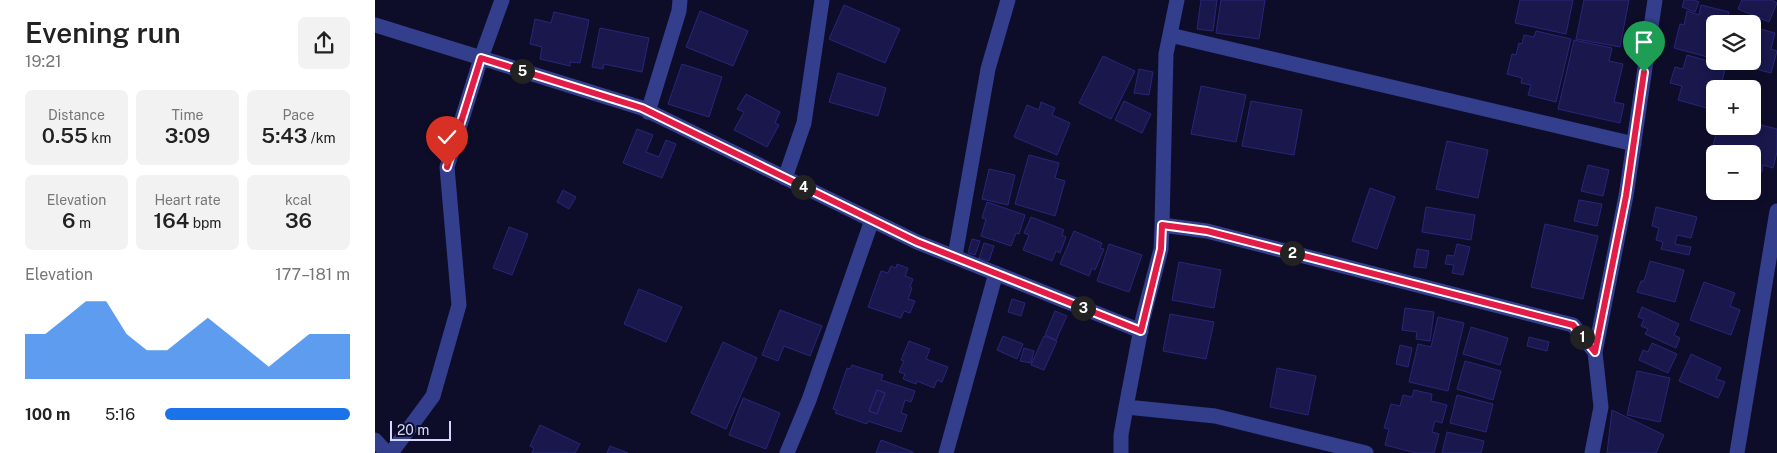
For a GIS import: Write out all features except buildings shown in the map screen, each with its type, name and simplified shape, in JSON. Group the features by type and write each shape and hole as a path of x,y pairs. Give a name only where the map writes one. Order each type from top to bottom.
{"street":[{"path":"375,440 389,453 433,396 459,305 447,167 481,58 502,0"},
{"path":"648,112 679,12 680,0"},
{"path":"785,178 804,123 822,0"},
{"path":"955,256 988,69 1008,0"},
{"path":"1121,453 1121,435 1141,331 1161,249 1166,54 1177,0"},
{"path":"1592,453 1601,407 1595,352 1626,196 1655,0"},
{"path":"375,25 648,112 917,242 1141,331"},
{"path":"1170,35 1633,144"},
{"path":"1737,453 1777,210"},
{"path":"787,453 809,400 872,220"},
{"path":"1162,225 1207,231 1573,325 1595,352"},
{"path":"946,453 996,273"},
{"path":"1126,408 1215,416 1366,453"}],"route":[{"path":"447,167 481,58 642,108 917,242 1141,331 1161,249 1162,225 1207,231 1573,325 1595,352 1626,196 1644,72"}]}
